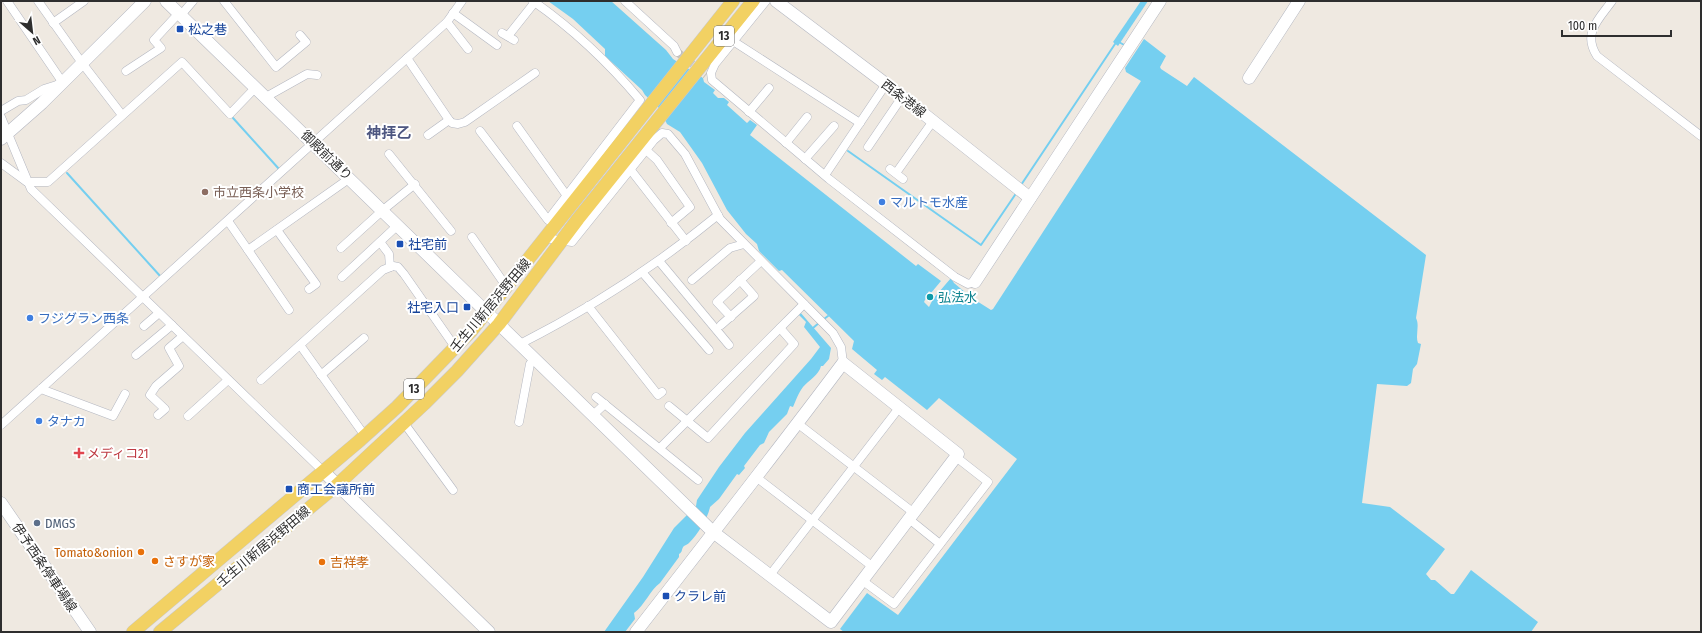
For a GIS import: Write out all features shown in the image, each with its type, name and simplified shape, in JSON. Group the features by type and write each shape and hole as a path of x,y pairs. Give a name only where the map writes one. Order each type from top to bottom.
{"main road":[{"name":"壬生川新居浜野田線","path":"133,632 365,436 397,407 472,330 544,238 563,208 652,104 680,57 733,1"},
{"name":"壬生川新居浜野田線","path":"160,632 337,485 457,371 499,324 561,240 657,118 704,75 753,1"}],"street":[{"path":"7,1 63,83"},
{"path":"38,1 82,64 122,115"},
{"path":"53,22 84,1"},
{"path":"4,137 63,83 145,1"},
{"name":"御殿前通り","path":"166,1 383,210 710,530 831,622 863,581"},
{"path":"126,71 161,48 154,40 193,1"},
{"path":"224,1 276,67 306,42 300,35"},
{"path":"1,425 447,22 462,1"},
{"path":"625,1 674,46 680,57"},
{"path":"704,75 711,73 715,64 766,1"},
{"name":"西条港線","path":"776,1 886,84 1030,198"},
{"path":"704,75 824,175 955,277 968,284 974,282 1160,1"},
{"path":"1249,78 1299,1"},
{"path":"1612,1 1593,27 1590,34 1592,49 1597,56 1701,136"},
{"path":"480,130 548,220 563,208 567,196 640,100 621,78 576,34 534,2 508,36"},
{"path":"453,13 497,45"},
{"path":"447,22 468,49"},
{"path":"733,41 860,123"},
{"path":"407,58 449,120 452,123 458,124 465,122 535,73"},
{"path":"1,163 27,182 48,182 182,62 230,114 256,87"},
{"path":"266,97 306,74 317,75"},
{"path":"1,111 18,101 26,100 44,89 63,83"},
{"path":"824,175 886,84"},
{"path":"749,112 769,88"},
{"path":"868,147 902,97"},
{"path":"1,117 4,137 27,182 38,196 489,632"},
{"path":"786,142 807,117"},
{"path":"428,135 449,120"},
{"path":"903,179 893,171 932,121"},
{"path":"517,126 567,196"},
{"path":"805,159 834,126"},
{"path":"544,238 572,242 658,135 662,133 668,134 685,154 718,215 744,244 833,333 841,347 843,363 958,454 863,581 894,604 988,482 956,457"},
{"path":"646,150 657,160 690,207 671,223"},
{"path":"389,154 451,231"},
{"path":"630,169 686,241"},
{"path":"248,250 350,178"},
{"path":"341,248 414,184"},
{"path":"563,208 578,219"},
{"path":"520,344 562,322 659,261 718,215"},
{"path":"228,221 289,310"},
{"path":"342,277 398,225"},
{"path":"276,230 316,284 309,289"},
{"path":"472,237 506,286"},
{"path":"380,242 389,254 390,267"},
{"path":"692,280 730,248 744,244"},
{"path":"659,261 729,344"},
{"path":"731,317 717,302 761,261"},
{"path":"261,380 383,270 390,267 398,267 404,274 455,347"},
{"path":"642,272 709,350"},
{"path":"721,325 754,296 740,280"},
{"path":"660,448 688,422 804,304"},
{"path":"588,306 658,395 662,392"},
{"path":"144,326 159,313"},
{"path":"136,355 172,325"},
{"path":"669,406 708,438 794,344 780,328"},
{"path":"158,415 164,408 150,395 156,386 179,366 168,348 183,336"},
{"path":"322,375 364,338"},
{"path":"300,345 365,436"},
{"path":"518,422 530,364 535,358"},
{"path":"636,632 710,530 756,477 843,363"},
{"path":"188,416 228,380"},
{"path":"41,389 113,416 125,394"},
{"path":"596,397 698,480"},
{"path":"593,415 605,404"},
{"path":"770,575 899,408"},
{"path":"404,423 453,490"},
{"path":"797,423 854,467 912,516 940,544"},
{"path":"756,477 873,567"},
{"name":"伊予西条停車場線","path":"1,503 90,632"}],"water":[{"path":"548,1 611,1 666,50 673,59 703,78 704,82 715,90 713,93 718,98 724,98 729,102 727,105 747,123 750,120 757,125 750,135 916,266 918,264 941,281 931,293 929,291 924,302 929,307 933,299 951,278 954,283 966,293 969,292 972,298 991,310 993,309 1141,81 1126,72 1125,68 1144,39 1166,56 1160,67 1161,69 1187,86 1194,77 1426,255 1416,318 1418,324 1417,340 1418,343 1421,344 1417,364 1413,369 1411,383 1407,386 1377,384 1362,503 1390,507 1445,549 1426,574 1431,580 1435,580 1451,594 1454,594 1471,570 1538,622 1531,632 844,632 840,629 867,593 898,615 1017,459 939,398 927,410 885,377 882,380 874,374 877,370 852,349 854,341 782,270 779,271 759,251 757,244 746,234 727,210 702,163 680,132 667,124 659,108 605,56 605,49 573,19"},
{"path":"1141,1 1148,1 1118,46 1113,42"},
{"path":"800,312 831,348 829,359 823,366 821,366 816,375 803,387 793,407 790,406 787,414 769,432 764,443 760,445 744,466 745,468 739,475 737,474 719,499 710,507 705,521 699,531 689,543 683,547 679,557 660,583 634,613 635,619 625,632 604,632 643,577 674,528 696,506 697,500 719,467 745,433 820,347 804,327 806,322 798,314"}],"waterway":[{"path":"1021,185 1117,41 1126,46"},
{"path":"233,118 279,169 278,170"},
{"path":"848,151 981,245 1017,192"},
{"path":"67,173 161,277"},
{"path":"824,319 828,316"},
{"path":"813,328 820,322"}],"tunnel":[{"path":"677,52 706,75"}],"place":[{"name":"松之巷","path":"180,29"},
{"name":"市立西条小学校","path":"205,192"},
{"name":"マルトモ水産","path":"882,202"},
{"name":"社宅前","path":"400,244"},
{"name":"弘法水","path":"930,297"},
{"name":"社宅入口","path":"467,307"},
{"name":"フジグラン西条","path":"30,318"},
{"name":"タナカ","path":"39,421"},
{"name":"メディコ21","path":"79,453"},
{"name":"商工会議所前","path":"289,489"},
{"name":"DMGS","path":"37,523"},
{"name":"Tomato&onion","path":"141,552"},
{"name":"さすが家","path":"155,561"},
{"name":"吉祥孝","path":"322,562"},
{"name":"クラレ前","path":"666,596"}],"district":[{"name":"神拝乙","path":"389,133"}]}
